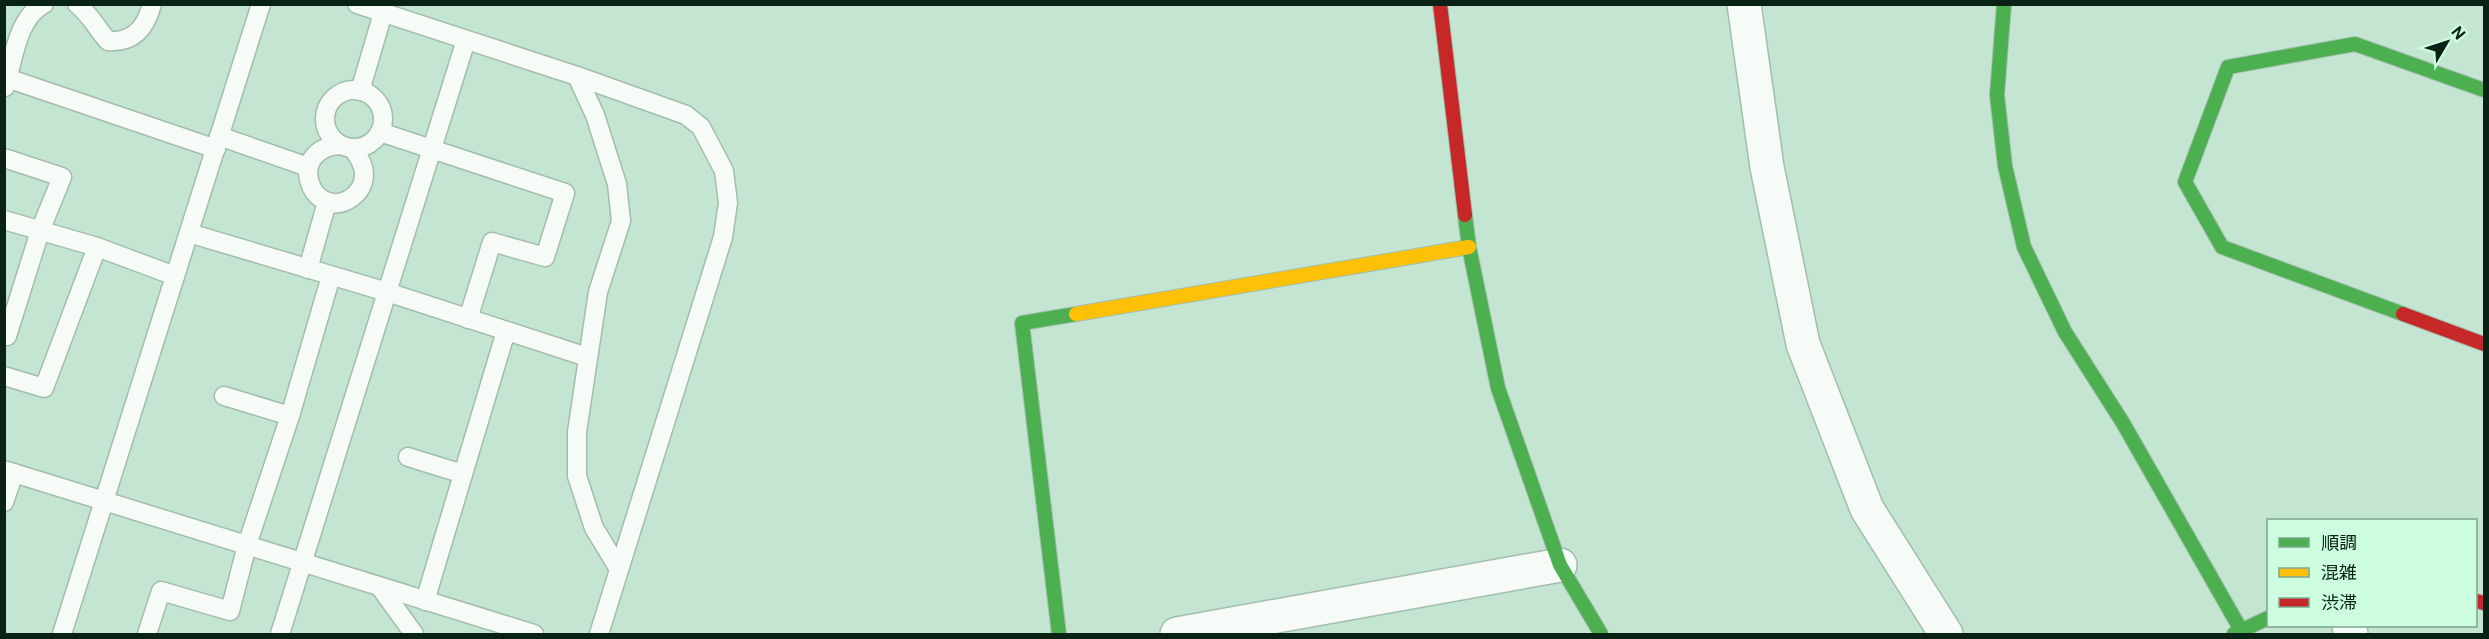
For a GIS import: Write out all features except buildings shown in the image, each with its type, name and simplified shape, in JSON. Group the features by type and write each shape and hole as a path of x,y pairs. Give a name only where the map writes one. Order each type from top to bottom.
{"street":[{"path":"1440,4 1469,247 1498,388 1560,565 1601,634"},
{"path":"1744,4 1767,167 1803,344 1868,509 1946,634"},
{"path":"2004,4 1997,95 2005,166 2024,247 2065,332 2123,423 2237,632 2267,618"},
{"path":"2484,90 2355,44 2228,67 2185,182 2222,247 2484,344"},
{"path":"1059,634 1022,323 1469,247"},
{"path":"1177,634 1560,565"}],"lane":[{"path":"44,4 22,28 6,81 217,143 308,167"},
{"path":"77,4 85,10 92,23 108,41 115,41 140,30 147,22 152,4"},
{"path":"62,634 261,4"},
{"path":"357,4 577,76 686,115 701,127 724,171 728,203 723,237 599,634"},
{"path":"360,91 383,13"},
{"path":"280,634 466,40"},
{"path":"577,76 595,115 617,184 621,221 598,292 577,432 577,476 594,528 620,569"},
{"path":"380,132 373,141 347,147 321,149 315,154 308,167 308,179 317,195 327,202 345,201 361,188 365,175 364,166 347,147 334,140 326,124 327,108 339,94 352,90 371,95 382,112 380,132"},
{"path":"380,132 566,193 545,257 492,242 468,319"},
{"path":"4,158 62,177 40,231 7,336 4,335"},
{"path":"308,269 327,202"},
{"path":"4,220 96,247 175,276"},
{"path":"189,233 387,292 588,357"},
{"path":"4,376 44,388 96,247"},
{"path":"147,634 161,591 230,611 330,276"},
{"path":"425,601 506,331"},
{"path":"224,396 290,416"},
{"path":"408,457 463,474"},
{"path":"4,502 9,472 425,601 492,627 534,634"},
{"path":"380,587 414,634"}],"traffic: fast":[{"path":"2004,4 1997,95 2005,166 2024,247 2065,332 2123,423 2241,630"},
{"path":"2403,314 2222,247 2185,182 2228,67 2355,44 2484,90"},
{"path":"1465,215 1469,247 1498,388 1560,565 1601,634"},
{"path":"1059,634 1022,323 1076,314"},
{"path":"2234,634 2267,618"}],"traffic: slow":[{"path":"1076,314 1469,247"}],"traffic: jam":[{"path":"1440,4 1465,215"},
{"path":"2403,314 2484,344"},
{"path":"2477,601 2484,603"}]}
